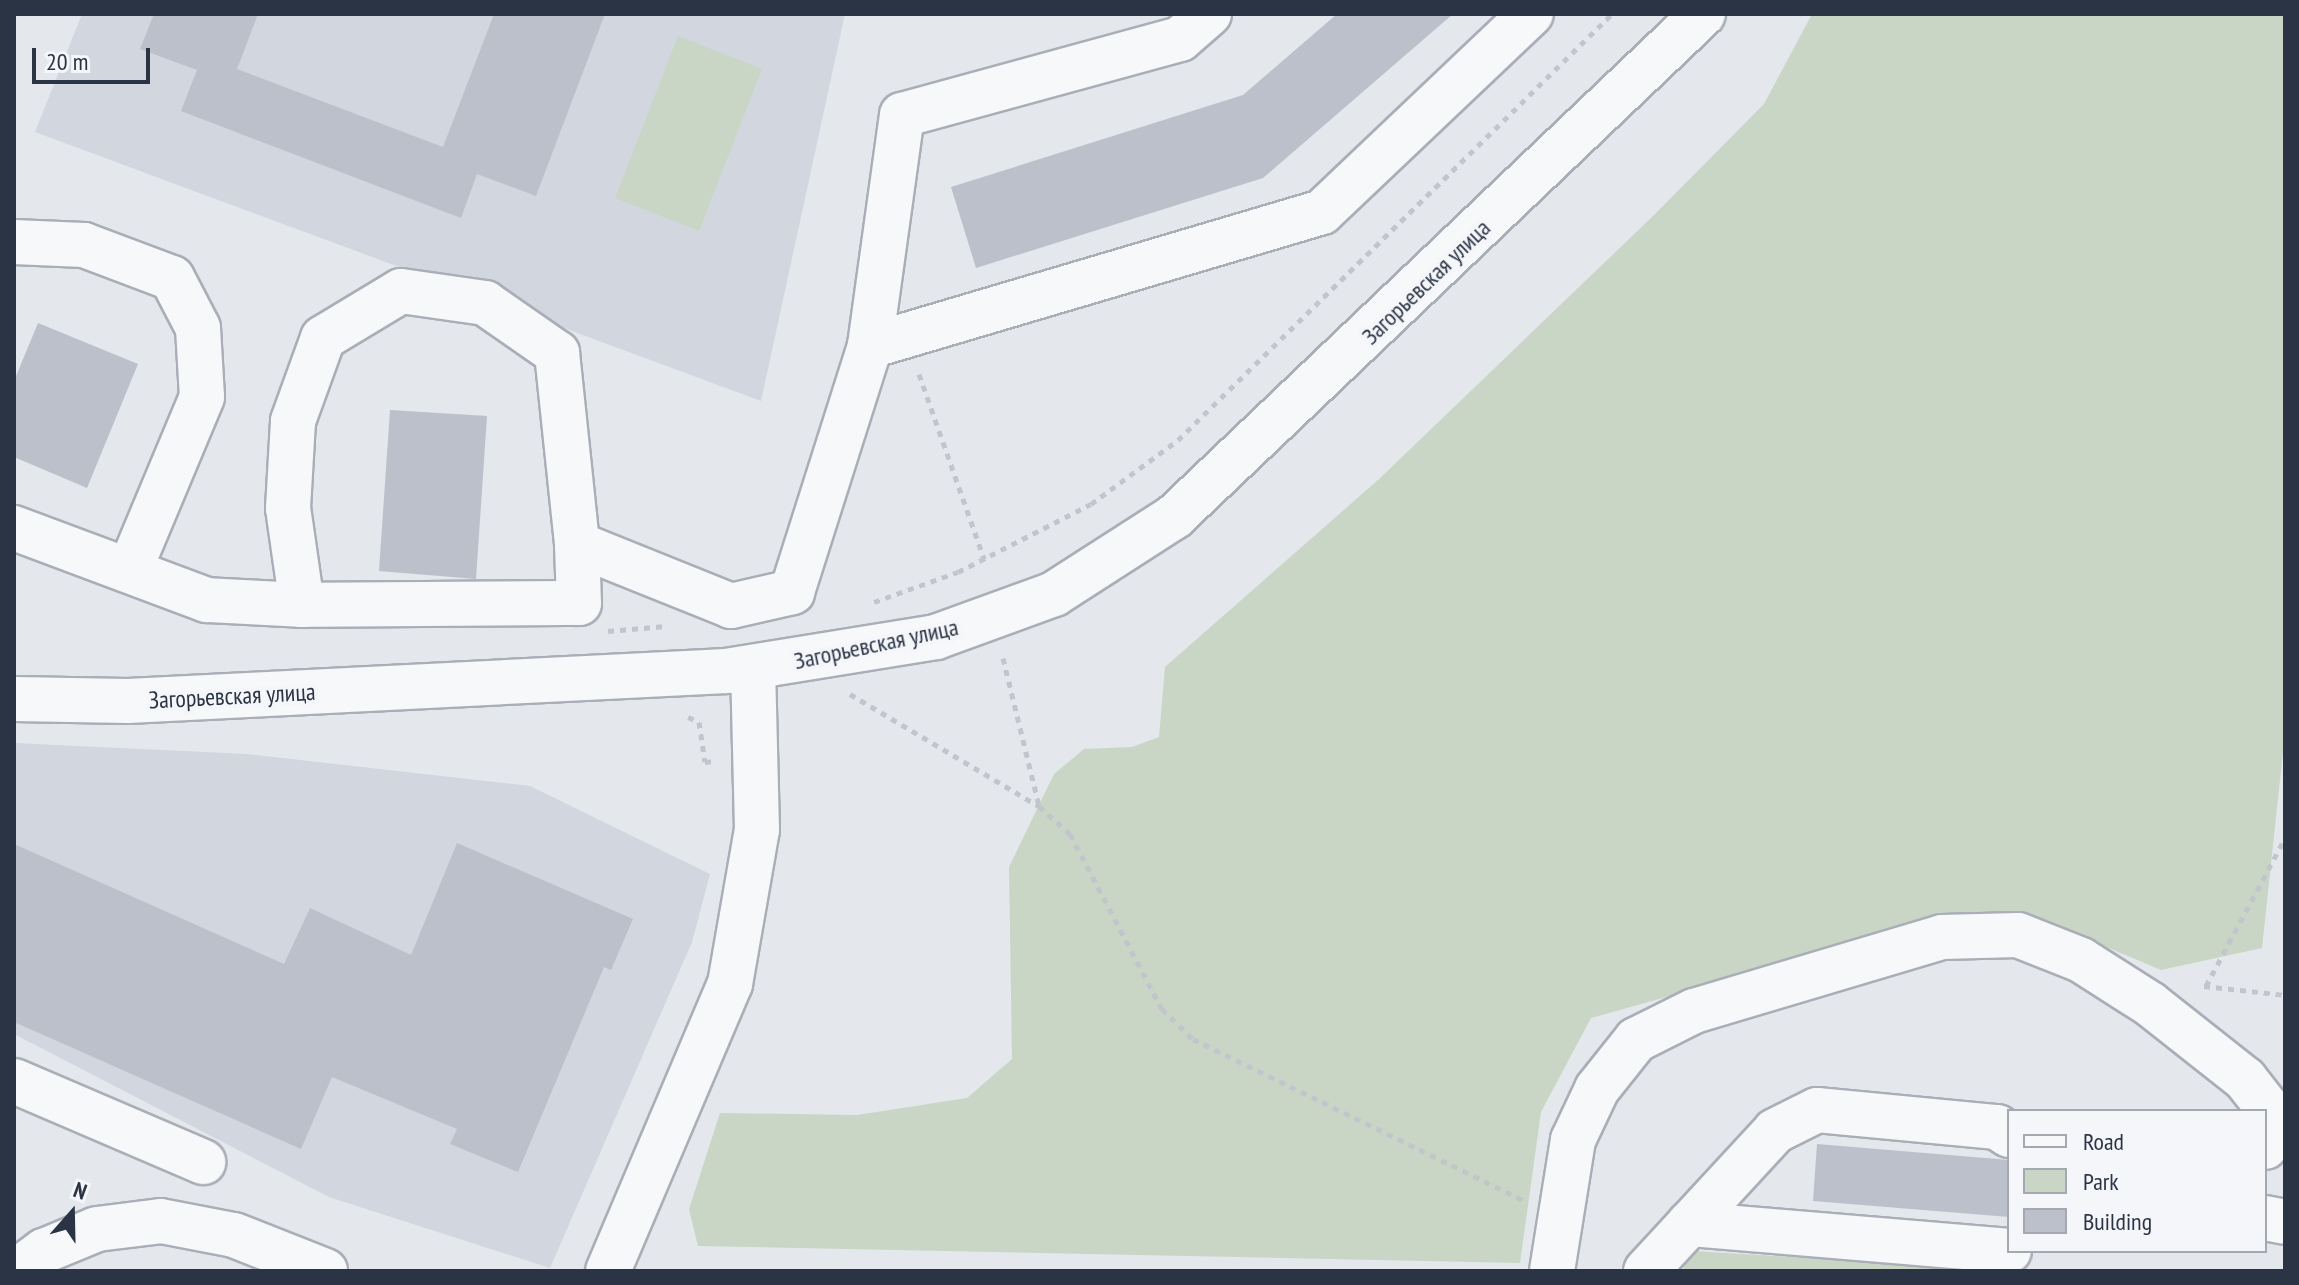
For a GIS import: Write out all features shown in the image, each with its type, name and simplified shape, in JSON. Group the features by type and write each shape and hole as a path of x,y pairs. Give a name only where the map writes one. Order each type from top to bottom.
{"street":[{"path":"577,544 731,606 792,592 888,340 902,115 1180,39 1209,14"},
{"path":"888,340 1322,212 1531,14"},
{"name":"Загорьевская улица","path":"14,699 128,701 753,668 936,637 1054,594 1174,517 1703,14"},
{"path":"14,242 84,245 172,278 198,328 202,397 130,569"},
{"path":"14,528 207,600 302,605 579,603 577,544 557,353 485,303 401,291 323,338 293,421 288,508 302,605"},
{"path":"608,1271 730,984 757,830 753,668"},
{"path":"1552,1271 1557,1216 1573,1140 1597,1089 1636,1040 1694,1011 1942,937 2018,935 2081,960 2150,1004 2245,1079 2264,1109"},
{"path":"14,1081 203,1162"},
{"path":"1646,1271 1775,1131 1817,1110 1997,1127 2007,1134"},
{"path":"17,1271 44,1251 97,1229 161,1221 234,1235 325,1271"},
{"path":"1689,1224 2007,1251"}],"path":[{"path":"888,340 984,559"},
{"path":"1000,645 1039,806"},
{"path":"813,659 815,674 1039,806 1070,834 1162,1009 1193,1039 1557,1216"},
{"path":"2206,986 2285,838"},
{"path":"2150,1004 2206,986 2285,995"}],"shaded area":[{"path":"82,14 845,14 761,401 35,132"},
{"path":"14,743 247,754 530,786 710,874 692,942 550,1268 329,1197 14,1034"}],"green space":[{"path":"1812,14 2285,14 2285,733 2262,948 2161,970 2045,921 1954,917 1591,1018 1541,1112 1520,1263 698,1246 689,1209 720,1113 857,1115 967,1098 1012,1059 1009,867 1054,774 1084,749 1132,747 1159,737 1165,667 1378,480 1653,216 1764,104"},
{"path":"678,36 762,69 699,231 615,198"},
{"path":"1693,1251 1959,1267 1968,1271 1684,1271 1684,1257"}],"building":[{"path":"154,14 258,14 237,69 443,147 494,14 605,14 536,196 477,174 461,218 181,111 197,70 140,49"},
{"path":"1337,14 1453,14 1263,178 976,268 951,187 1243,95"},
{"path":"38,323 138,364 87,488 14,457 14,381"},
{"path":"390,410 487,416 476,579 379,571"},
{"path":"457,843 633,919 611,970 604,967 518,1172 450,1144 457,1129 332,1077 301,1149 14,1022 14,844 284,964 310,908 411,955"},
{"path":"1817,1144 2007,1160 2007,1217 1813,1201"}]}
